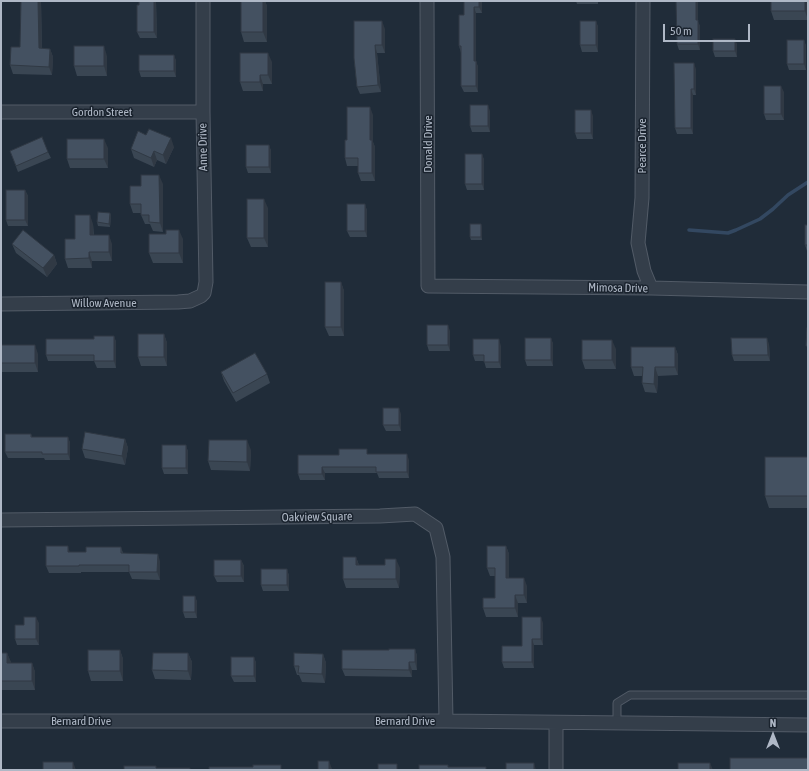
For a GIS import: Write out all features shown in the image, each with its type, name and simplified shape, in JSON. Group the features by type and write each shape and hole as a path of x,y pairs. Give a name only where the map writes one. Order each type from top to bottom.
{"street":[{"name":"Anne Drive","path":"203,1 206,282 204,292"},
{"name":"Donald Drive","path":"427,1 428,286"},
{"name":"Pearce Drive","path":"643,1 642,198 638,243 644,271 651,288"},
{"name":"Gordon Street","path":"1,112 203,112"},
{"name":"Mimosa Drive","path":"428,286 651,288 808,292"},
{"name":"Willow Avenue","path":"1,304 178,302 190,301 201,296 204,292"},
{"name":"Oakview Square","path":"1,520 380,516 415,514 436,528 442,557 446,721"},
{"name":"Bernard Drive","path":"1,721 446,721 808,725"},
{"path":"556,723 556,770"}],"lane":[{"path":"617,724 617,703 630,694 808,695"}],"building":[{"path":"21,1 38,1 39,48 50,49 49,67 10,65 11,47 20,47"},
{"path":"139,1 154,1 154,32 137,32 137,5 139,5"},
{"path":"241,1 263,1 263,32 241,32"},
{"path":"464,1 479,1 479,7 474,7 474,61 476,61 476,86 461,86 459,15 464,15"},
{"path":"676,1 696,1 698,44 677,44"},
{"path":"771,1 805,1 805,11 771,11"},
{"path":"354,21 382,21 382,45 375,45 378,85 357,87 354,58"},
{"path":"580,21 596,21 596,45 580,45"},
{"path":"713,39 735,39 735,51 713,51"},
{"path":"787,40 804,40 804,64 787,64"},
{"path":"74,46 104,46 104,66 74,66"},
{"path":"240,53 268,53 268,75 260,75 260,82 240,82"},
{"path":"139,55 174,55 174,71 139,71"},
{"path":"674,63 694,63 694,89 691,89 691,128 675,128"},
{"path":"764,86 781,86 781,114 764,114"},
{"path":"470,105 488,105 488,126 470,126"},
{"path":"347,107 370,107 372,173 358,173 358,158 345,158 345,140 347,140"},
{"path":"575,110 591,110 591,133 575,133"},
{"path":"149,129 171,138 163,155 154,151 151,158 131,149 138,131 146,135"},
{"path":"42,137 48,152 16,166 10,151"},
{"path":"67,139 104,139 104,159 67,159"},
{"path":"246,145 269,145 269,167 246,167"},
{"path":"465,154 482,154 482,184 465,184"},
{"path":"141,175 159,175 160,223 149,222 149,215 141,215 141,204 130,204 130,186 141,186"},
{"path":"6,190 25,190 25,220 6,220"},
{"path":"247,199 264,199 264,238 247,238"},
{"path":"347,204 365,204 365,231 347,231"},
{"path":"98,212 110,213 109,224 97,222"},
{"path":"75,215 90,215 90,235 109,235 109,252 89,252 89,258 65,259 65,239 75,239"},
{"path":"470,224 481,224 481,237 470,237"},
{"path":"805,225 808,225 808,245 805,245"},
{"path":"23,230 54,255 43,268 12,244"},
{"path":"166,230 179,230 179,253 149,253 149,234 166,234"},
{"path":"325,282 341,282 341,327 325,327"},
{"path":"427,325 448,325 448,345 427,345"},
{"path":"807,328 808,346 806,346"},
{"path":"138,334 164,334 164,357 138,357"},
{"path":"94,336 114,336 114,361 94,361 94,355 46,355 46,339 94,339"},
{"path":"525,338 551,338 551,360 525,360"},
{"path":"731,338 767,338 768,355 732,355"},
{"path":"473,339 499,339 499,362 484,362 484,355 473,355"},
{"path":"582,340 612,340 612,360 582,360"},
{"path":"1,345 35,345 35,363 1,363"},
{"path":"631,347 675,347 675,367 655,367 654,384 642,383 643,367 631,367"},
{"path":"255,353 267,374 233,393 221,372"},
{"path":"383,408 399,408 399,425 383,425"},
{"path":"85,432 125,439 122,456 82,449"},
{"path":"5,434 31,434 31,437 68,437 68,454 5,452"},
{"path":"209,440 247,440 247,462 208,461"},
{"path":"162,445 186,445 186,468 162,468"},
{"path":"339,449 367,449 367,454 407,454 407,472 376,472 376,467 322,467 322,474 298,474 298,455 339,455"},
{"path":"765,457 808,457 808,496 765,496"},
{"path":"46,546 68,546 68,552 86,552 86,547 121,547 121,553 158,554 157,572 129,572 129,565 46,566"},
{"path":"487,546 506,546 506,578 524,578 524,595 515,595 515,608 483,608 483,598 495,598 495,568 487,568"},
{"path":"343,557 356,557 356,565 385,565 385,559 396,559 396,579 343,579"},
{"path":"214,560 241,560 241,576 214,576"},
{"path":"261,569 287,569 287,585 261,585"},
{"path":"183,596 195,596 195,612 183,612"},
{"path":"24,617 36,617 36,639 15,639 15,625 24,625"},
{"path":"522,617 541,617 541,639 532,639 532,662 502,662 502,646 522,646"},
{"path":"415,649 415,662 409,662 409,670 342,669 342,650"},
{"path":"88,650 120,650 120,671 88,671"},
{"path":"1,653 7,653 7,663 32,663 32,681 1,681"},
{"path":"153,653 188,653 188,671 152,670"},
{"path":"294,653 323,654 322,674 298,673 299,666 294,666"},
{"path":"231,657 254,657 254,676 231,676"},
{"path":"730,758 808,758 808,770 730,770"},
{"path":"318,761 329,761 329,770 318,770"},
{"path":"43,762 73,762 73,770 43,770"},
{"path":"506,763 534,763 534,770 506,770"},
{"path":"678,763 710,763 710,770 678,770"},
{"path":"378,764 397,764 397,770 378,770"},
{"path":"253,765 281,765 281,770 209,770 209,767 253,767"},
{"path":"419,765 486,767 486,770 419,770"},
{"path":"124,766 190,768 190,770 124,770"}],"waterway":[{"path":"689,230 728,233 736,230 760,219 788,195 808,182"}]}
